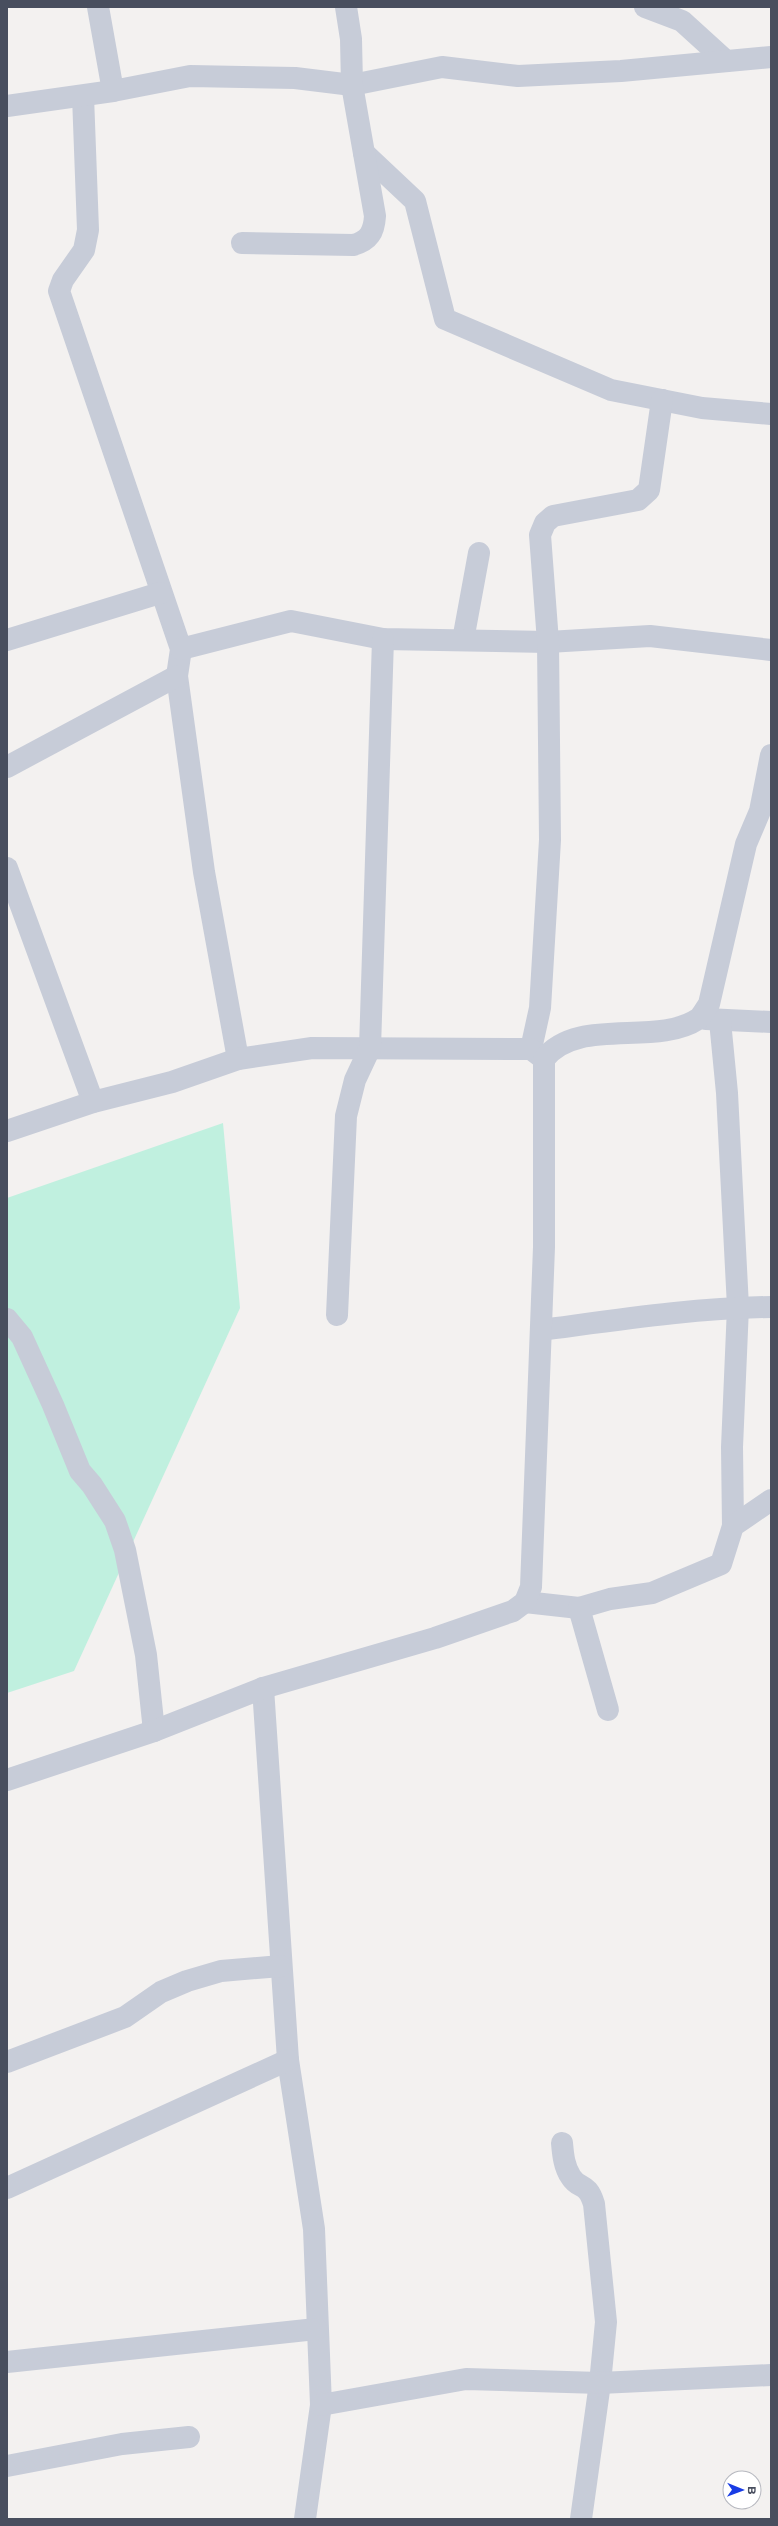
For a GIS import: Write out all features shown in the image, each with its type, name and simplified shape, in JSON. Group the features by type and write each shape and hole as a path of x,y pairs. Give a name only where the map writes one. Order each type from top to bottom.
{"street":[{"path":"98,7 113,91"},
{"path":"242,243 352,245 362,243 370,237 374,227 375,216 352,85 351,39 346,7"},
{"path":"645,7 682,21 726,61"},
{"path":"7,106 83,96 190,76 295,78 352,85 442,67 518,76 621,71 771,58"},
{"path":"83,96 88,230 84,250 63,280 60,291 160,593 181,649 177,676 204,872 238,1059"},
{"path":"364,153 415,201 446,319 611,390 702,408 771,414"},
{"path":"7,1780 154,1731 263,1688 435,1638 513,1611 525,1602 531,1587 544,1247 542,1075 538,1054 550,840 548,642 540,534 545,523 553,516 638,500 645,496 649,490 662,400"},
{"path":"463,640 480,554"},
{"path":"7,640 160,593"},
{"path":"181,649 291,621 383,639 548,642 650,636 771,650"},
{"path":"337,1315 346,1116 355,1080 370,1048 383,639"},
{"path":"7,767 177,676"},
{"path":"525,1602 579,1608 610,1599 652,1593 721,1564 733,1526 732,1447 738,1307 727,1093 709,1020 709,1004 746,844 760,811 771,755"},
{"path":"7,868 93,1102"},
{"path":"7,1131 93,1102 172,1082 238,1059 312,1048 370,1048 538,1054 576,1038 675,1028 709,1020 771,1022"},
{"path":"541,1330 652,1315 738,1307 771,1307"},
{"path":"7,1319 22,1337 53,1405 80,1471 92,1485 115,1522 125,1550 146,1655 154,1731"},
{"path":"733,1526 771,1500"},
{"path":"579,1608 608,1710"},
{"path":"263,1688 288,2060 314,2229 316,2329 321,2405 305,2519"},
{"path":"7,2062 125,2016 161,1992 187,1981 221,1972 281,1966"},
{"path":"7,2188 288,2060"},
{"path":"562,2143 564,2160 571,2178 590,2191 594,2204 606,2322 600,2383 582,2519"},
{"path":"7,2362 316,2329"},
{"path":"321,2405 466,2379 600,2383 771,2375"},
{"path":"7,2466 122,2444 190,2437"}],"green space":[{"path":"223,1123 240,1308 74,1671 7,1693 7,1198"}]}
